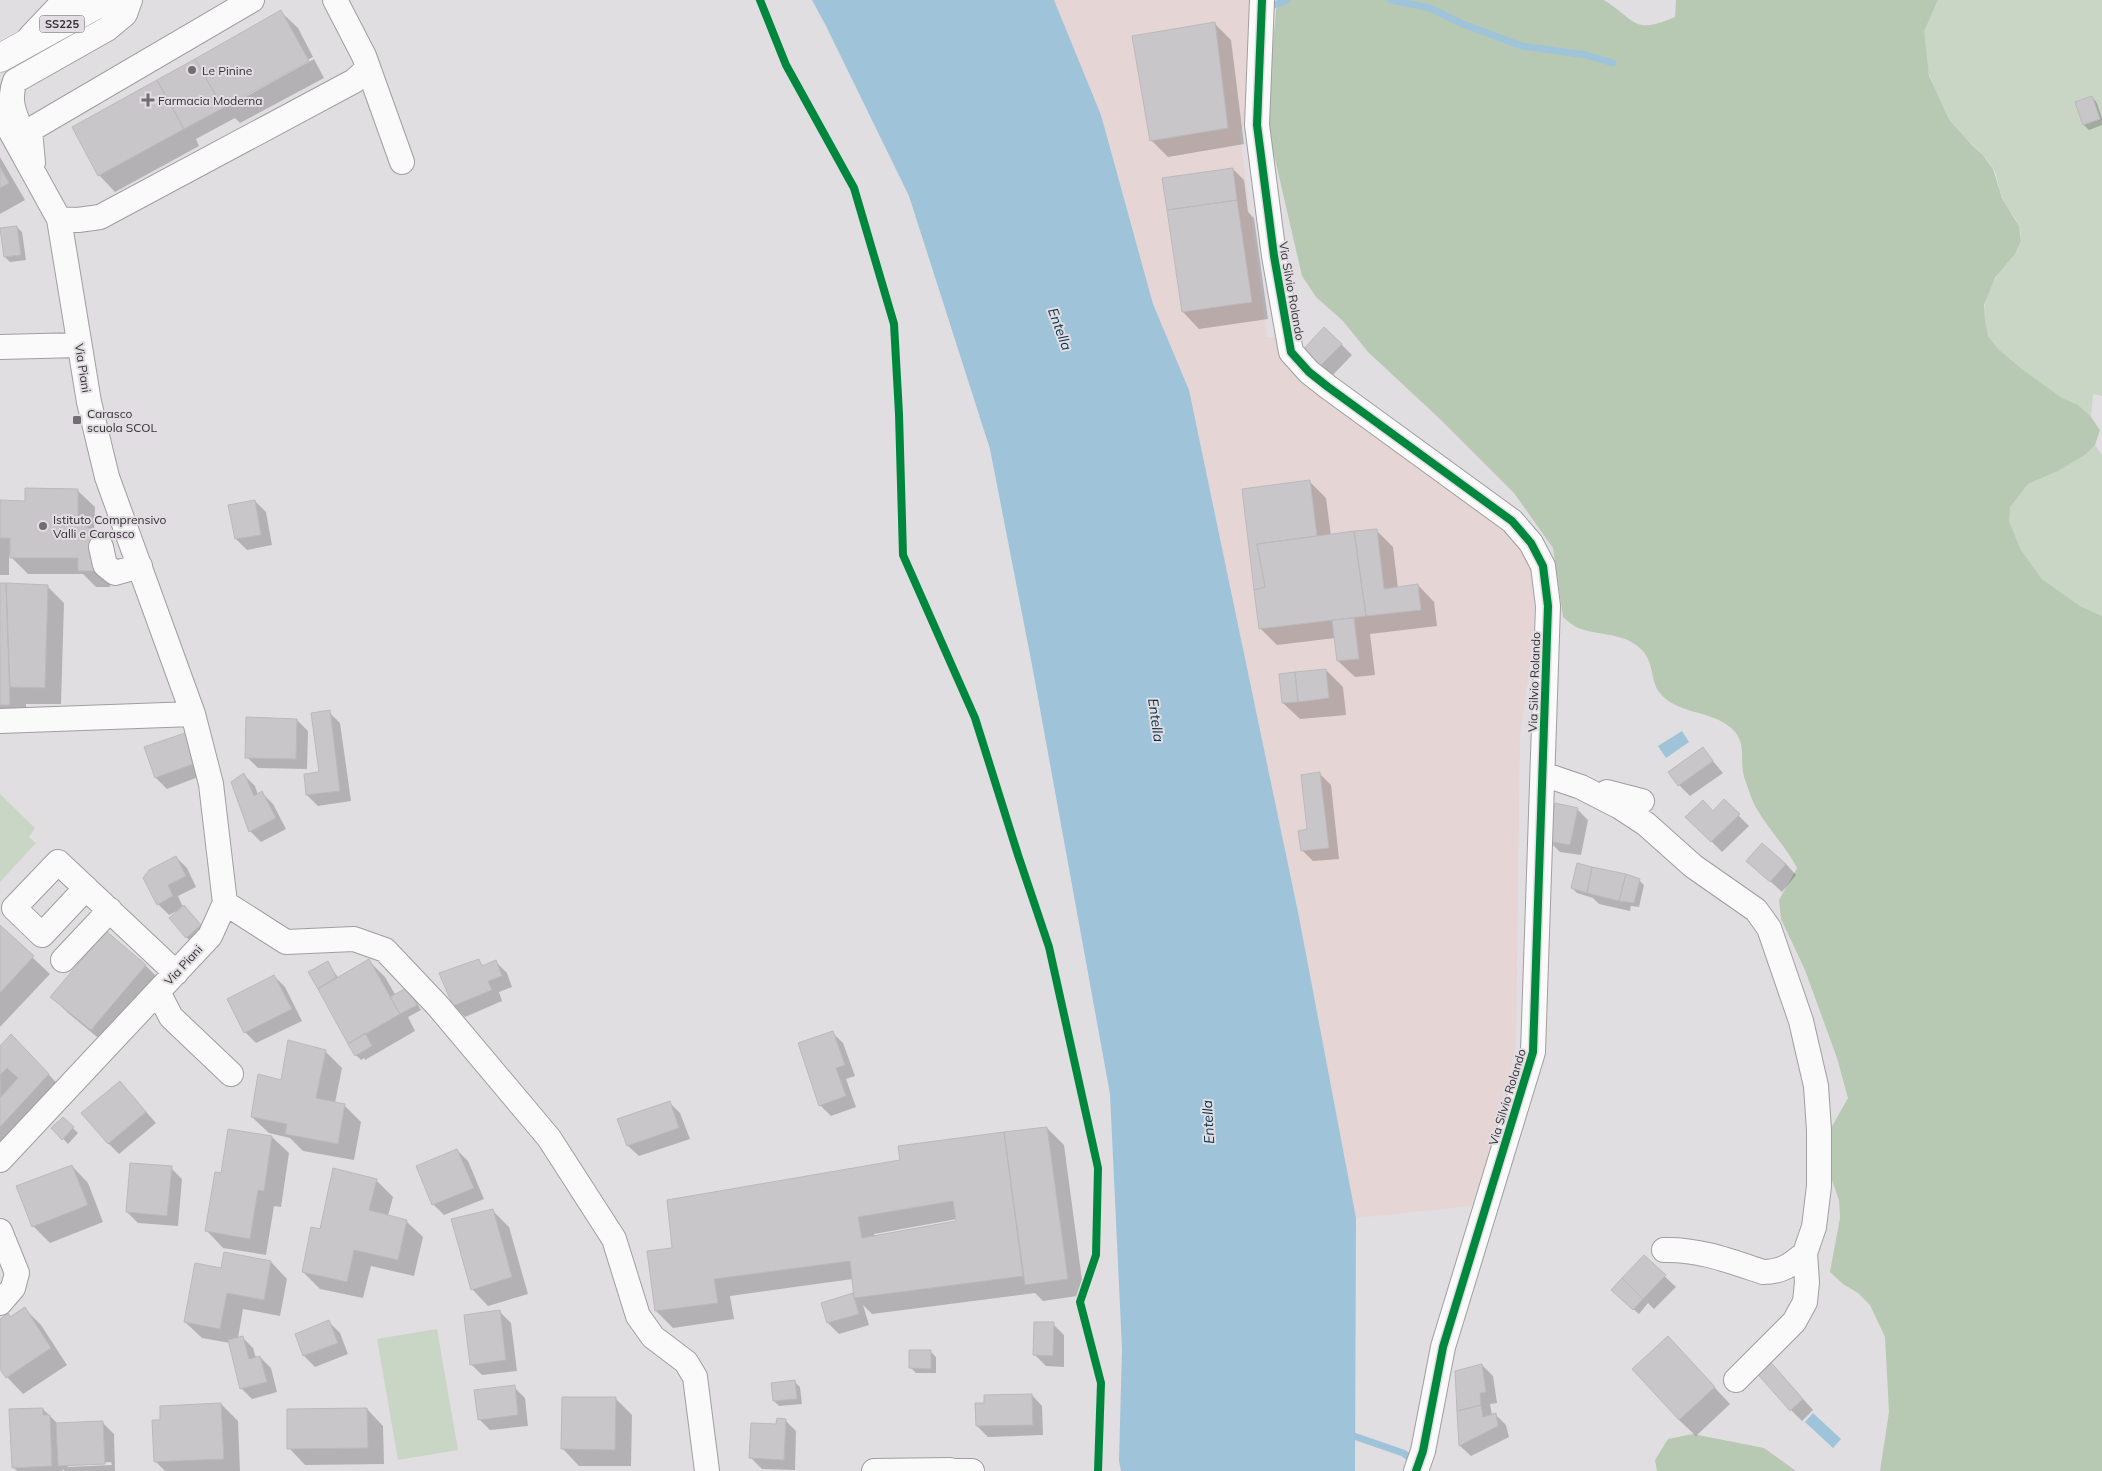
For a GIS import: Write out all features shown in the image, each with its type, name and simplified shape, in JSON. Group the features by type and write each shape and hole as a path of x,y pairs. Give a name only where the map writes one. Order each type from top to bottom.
{"main road":[{"name":"SS225","path":"10,53 105,0"}],"street":[{"path":"10,53 65,0"},
{"path":"34,172 12,107 11,91 15,81 107,29 125,14 130,0"},
{"path":"34,172 30,130 252,0"},
{"path":"335,0 364,56 367,69 402,162"},
{"name":"Via Silvio Rolando","path":"1262,0 1257,125 1274,256 1291,352 1309,372 1512,521 1531,543 1542,566 1548,606 1533,1052 1443,1347 1423,1451 1416,1471"},
{"path":"59,220 78,220 100,216 354,81 367,69"},
{"name":"Via Piani","path":"0,112 59,220 89,402 107,477 193,714 211,784 225,903 210,936 0,1160"},
{"path":"0,347 80,346"},
{"path":"102,547 105,566 115,572 140,566"},
{"path":"0,721 193,714"},
{"path":"1542,774 1581,787 1642,800"},
{"path":"1581,787 1620,807 1646,824 1693,866 1756,910 1769,928 1801,1021 1816,1086 1819,1130 1819,1186 1814,1227 1804,1253 1790,1267 1773,1272 1763,1272 1703,1252 1664,1250"},
{"path":"86,888 176,972"},
{"path":"225,903 286,942 354,940 385,950 438,1006 549,1138 614,1239 638,1316 653,1337 686,1362 694,1377 707,1471"},
{"path":"62,960 110,910"},
{"path":"158,992 170,1017 231,1074"},
{"path":"0,1231 17,1273 13,1288 0,1303"},
{"path":"1736,1380 1794,1322 1805,1302 1807,1282 1804,1253"},
{"path":"874,1471 958,1470"}],"shaded area":[{"path":"1054,0 1252,0 1249,124 1239,129 1267,337 1279,337 1501,522 1526,552 1534,581 1534,623 1520,735 1516,1044 1496,1140 1471,1206 1356,1218 1298,912 1189,390 1153,304 1101,115"}],"green space":[{"path":"1277,0 1604,0 1636,23 1651,25 1675,17 1676,0 1938,0 1924,31 1929,76 1949,120 1983,155 1993,169 2002,198 2019,226 2021,241 2015,254 1995,278 1984,305 1988,336 1998,349 2023,370 2062,398 2078,405 2091,417 2100,430 2095,445 2085,455 2058,471 2028,484 2010,507 2009,521 2021,550 2042,579 2080,606 2102,616 2102,1471 1880,1471 1889,1412 1885,1337 1870,1305 1858,1293 1843,1284 1830,1272 1840,1218 1839,1200 1827,1166 1830,1130 1848,1098 1837,1058 1805,970 1781,919 1779,900 1797,868 1754,804 1743,773 1741,746 1736,733 1713,717 1683,708 1666,699 1656,687 1647,656 1636,645 1623,638 1578,628 1563,617 1553,548 1514,493 1440,419 1368,352 1343,321 1316,297 1302,276 1266,120"},
{"path":"1938,0 2102,0 2102,396 2093,394 2091,417 2022,370 2001,352 1988,336 1984,314 1989,291 1996,278 2015,254 2021,234 2017,222 2002,196 1993,168 1983,155 1949,121 1934,90 1923,40 1925,27"},
{"path":"2095,445 2102,455 2102,616 2080,606 2042,579 2021,550 2009,521 2009,507 2028,484 2058,471 2085,455"},
{"path":"0,794 35,828 29,837 36,843 0,882"},
{"path":"437,1329 458,1450 398,1460 377,1339"},
{"path":"1693,1434 1764,1448 1796,1471 1657,1471 1655,1460 1668,1439"}],"water":[{"name":"Entella","path":"812,0 1054,0 1101,115 1153,304 1189,390 1298,912 1356,1218 1355,1471 1121,1471 1119,1461 1122,1349 1110,1094 1032,665 990,449 909,196"},
{"path":"1682,731 1689,742 1666,758 1658,746"},
{"path":"1813,1413 1841,1439 1833,1448 1805,1422"}],"building":[{"path":"281,10 309,61 223,108 195,59"},
{"path":"1215,22 1228,128 1150,141 1132,36"},
{"path":"195,59 223,108 184,129 157,80"},
{"path":"157,80 184,129 98,176 72,127"},
{"path":"2092,96 2100,119 2083,125 2075,102"},
{"path":"0,167 9,183 0,188"},
{"path":"1233,168 1237,200 1167,210 1162,178"},
{"path":"1237,200 1252,302 1182,312 1167,210"},
{"path":"17,226 21,255 4,257 0,228"},
{"path":"1324,327 1342,344 1317,369 1300,353"},
{"path":"1310,480 1317,536 1257,544 1265,587 1254,590 1242,489"},
{"name":"Istituto Comprensivo Valli e Carasco","path":"25,488 78,489 78,523 94,530 94,571 78,571 78,558 10,558 10,538 0,538 0,500 25,501"},
{"path":"255,500 261,535 235,539 228,505"},
{"path":"1377,529 1384,589 1418,584 1421,610 1366,616 1354,531"},
{"path":"1354,531 1366,616 1259,629 1254,590 1265,587 1257,544"},
{"path":"0,583 6,583 10,705 0,705"},
{"path":"6,583 48,585 45,688 10,687"},
{"path":"1354,618 1359,659 1337,661 1332,620"},
{"path":"1326,669 1329,698 1298,702 1295,672"},
{"path":"1295,672 1298,702 1282,703 1279,674"},
{"path":"330,710 340,791 306,795 304,774 319,772 311,713"},
{"path":"246,717 297,719 296,759 245,758"},
{"path":"185,733 196,763 155,778 144,747"},
{"path":"1703,747 1713,761 1678,786 1668,772"},
{"path":"1320,772 1329,848 1301,851 1298,831 1307,829 1301,775"},
{"path":"244,773 254,796 262,791 276,818 249,832 231,782"},
{"path":"1724,799 1740,814 1711,842 1685,817 1703,800 1713,811"},
{"path":"1555,803 1578,808 1570,845 1548,841"},
{"path":"1762,843 1786,864 1770,882 1746,861"},
{"path":"176,856 186,876 168,885 173,896 157,905 143,878 149,870"},
{"path":"1577,863 1592,867 1587,893 1571,888"},
{"path":"1592,867 1626,874 1619,901 1587,893"},
{"path":"1626,874 1640,879 1634,903 1619,901"},
{"path":"184,905 201,925 186,938 169,918"},
{"path":"0,925 34,956 0,993"},
{"path":"106,931 146,965 91,1030 50,997"},
{"path":"369,959 400,1014 348,1044 318,989"},
{"path":"479,959 482,966 496,960 502,976 488,981 492,990 453,1006 439,973"},
{"path":"328,961 336,977 318,989 308,972"},
{"path":"274,975 292,1009 244,1033 227,999"},
{"path":"408,987 417,1005 400,1014 390,997"},
{"path":"833,1031 845,1065 836,1068 846,1096 819,1106 798,1043"},
{"path":"365,1033 372,1046 355,1056 348,1044"},
{"path":"11,1034 49,1074 0,1127 0,1046"},
{"path":"288,1040 326,1050 316,1098 345,1104 338,1144 285,1134 287,1124 251,1117 258,1074 281,1080"},
{"path":"7,1068 18,1078 0,1098 0,1075"},
{"path":"120,1081 146,1112 108,1144 81,1113"},
{"path":"670,1101 679,1128 627,1146 617,1119"},
{"path":"63,1117 74,1127 62,1140 51,1128"},
{"path":"1047,1127 1068,1279 1025,1285 1004,1132"},
{"path":"228,1129 272,1136 264,1191 258,1190 250,1239 205,1231 215,1172 221,1173"},
{"path":"1004,1132 1023,1276 854,1298 850,1261 714,1279 718,1303 655,1311 647,1251 672,1248 667,1200 900,1160 898,1146","holes":["953,1201 956,1221 862,1238 858,1217"]},
{"path":"457,1149 474,1188 432,1205 416,1166"},
{"path":"130,1163 172,1166 167,1216 126,1212"},
{"path":"72,1165 88,1205 32,1227 16,1186"},
{"path":"333,1168 377,1179 369,1210 407,1220 398,1260 354,1250 347,1282 302,1272 311,1227 320,1229"},
{"path":"493,1209 512,1277 471,1290 451,1219"},
{"path":"224,1252 271,1261 264,1300 227,1293 220,1329 184,1322 195,1263 221,1268"},
{"path":"1644,1255 1666,1275 1643,1299 1622,1278"},
{"path":"1622,1278 1643,1299 1633,1310 1611,1290"},
{"path":"853,1293 859,1314 827,1323 821,1303"},
{"path":"25,1307 51,1348 6,1378 0,1369 0,1319 8,1313 10,1317"},
{"path":"500,1310 506,1360 470,1365 464,1315"},
{"path":"329,1320 338,1343 303,1356 295,1334"},
{"path":"1034,1322 1054,1322 1053,1356 1033,1355"},
{"path":"243,1336 249,1359 260,1356 267,1382 240,1389 228,1340"},
{"path":"1668,1336 1715,1387 1679,1420 1632,1369"},
{"path":"909,1350 931,1350 931,1369 909,1368"},
{"path":"1767,1358 1803,1399 1790,1411 1754,1370"},
{"path":"1482,1364 1486,1392 1480,1393 1481,1405 1457,1411 1455,1371"},
{"path":"795,1380 797,1399 773,1401 771,1383"},
{"path":"515,1385 518,1415 478,1420 474,1390"},
{"path":"1032,1394 1033,1425 976,1426 975,1403 984,1403 984,1395"},
{"path":"562,1397 616,1397 615,1450 561,1449"},
{"path":"221,1403 224,1459 154,1462 152,1420 160,1420 160,1406"},
{"path":"1481,1405 1483,1417 1496,1413 1498,1426 1459,1446 1457,1411"},
{"path":"43,1408 43,1415 50,1415 52,1466 12,1468 9,1409"},
{"path":"367,1408 368,1448 287,1449 287,1409"},
{"path":"777,1418 786,1419 784,1460 749,1458 751,1423 776,1424"},
{"path":"103,1421 105,1464 58,1466 56,1423"}],"waterway":[{"path":"1269,7 1287,0"},
{"path":"1391,0 1430,8 1463,24 1522,46 1586,55 1613,63"},
{"path":"1348,1434 1403,1453 1416,1462"}],"cycle path":[{"path":"760,0 786,65 854,188 894,324 903,555 975,718 1049,947 1098,1168 1096,1255 1080,1302 1101,1383 1098,1471"},
{"path":"1262,0 1257,125 1274,256 1291,352 1309,372 1328,387 1512,521 1531,543 1543,566 1548,606 1533,1052 1443,1347 1423,1451 1416,1471"}],"place":[{"name":"Le Pinine","path":"192,70"},
{"name":"Farmacia Moderna","path":"148,100"},
{"name":"Carasco scuola SCOL","path":"77,420"},
{"name":"Istituto Comprensivo Valli e Carasco","path":"43,526"}]}
